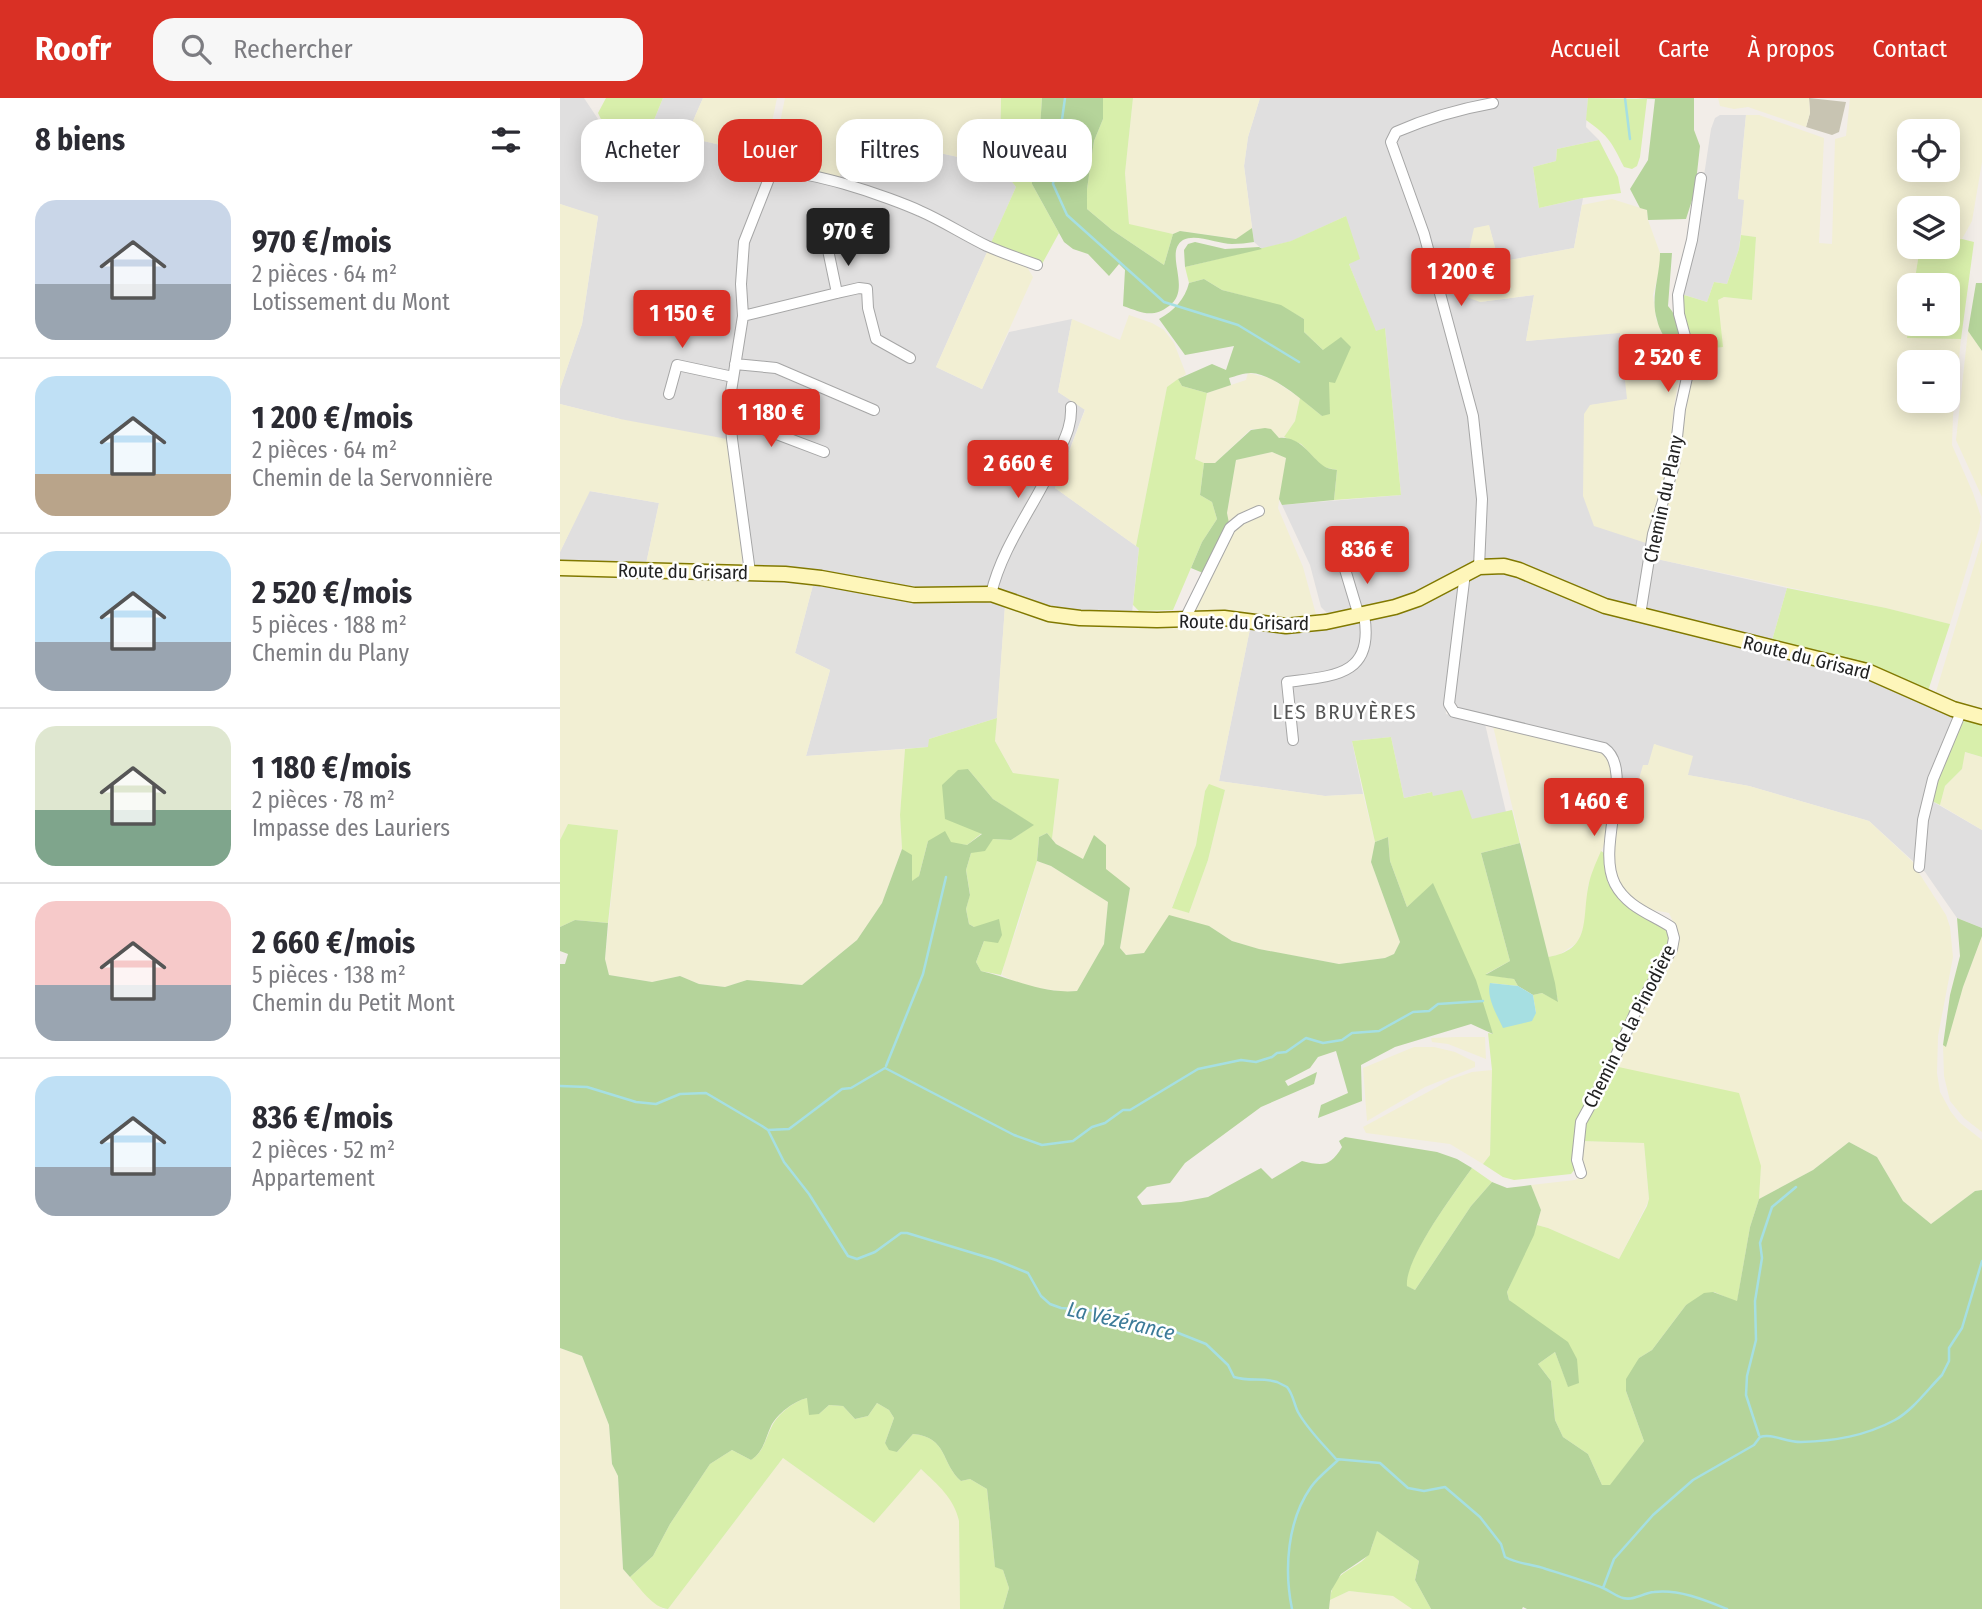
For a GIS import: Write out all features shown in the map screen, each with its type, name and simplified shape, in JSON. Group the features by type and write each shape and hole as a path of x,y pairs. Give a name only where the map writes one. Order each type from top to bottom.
{"street":[{"path":"1472,570 1482,499 1474,416 1418,212 1391,142 1396,132 1414,124 1446,113 1493,103"},
{"path":"750,572 729,416 743,316 741,274 744,242 765,185 774,174 790,172 809,175 887,199 928,215 985,245 1037,265"},
{"name":"Chemin du Plany","path":"1640,615 1653,534 1674,465 1680,409 1688,373 1689,351 1679,314 1678,295 1692,240 1701,178"},
{"path":"828,250 837,293"},
{"path":"743,316 859,288 867,289 868,308 876,340 909,358"},
{"path":"735,364 776,368 874,410"},
{"path":"669,394 677,365 733,377"},
{"path":"991,594 996,573 1008,546 1047,480 1072,422 1071,407"},
{"path":"729,416 824,452"},
{"path":"1185,619 1230,528 1241,519 1259,511"},
{"path":"1293,740 1287,682 1336,675 1352,668 1366,647 1367,628 1341,556 1349,551"},
{"name":"Route du Grisard","path":"560,568 750,572 821,578 914,595 991,594 1065,617 1133,620 1224,618 1286,626 1326,622 1407,604 1472,570 1504,566 1590,601 1867,671 1961,712 1982,718"},
{"name":"Chemin de la Pinodière","path":"1472,570 1449,704 1454,712 1604,748 1611,753 1618,772 1609,869 1622,894 1643,912 1671,927 1674,938 1672,949 1635,1013 1609,1072 1581,1122 1577,1160 1581,1173"},
{"path":"1919,867 1923,820 1933,779 1961,712"}],"shaded area":[{"path":"560,98 584,98 598,119 581,119 581,182 704,182 704,141 718,144 718,182 822,182 822,151 836,143 836,182 943,182 943,154 957,157 957,182 1012,182 1016,187 936,367 982,389 1009,332 1072,319 1058,392 1085,409 1055,488 1139,548 1132,613 1103,616 1048,610 1006,592 980,587 929,590 762,568 752,562 620,419 560,404 560,389 582,324 598,217 560,204"},
{"path":"663,98 703,98 694,119 654,119"},
{"path":"703,98 777,98 773,119 718,119 718,144 704,141 704,119 694,119"},
{"path":"785,98 1001,98 1001,119 957,119 957,157 943,154 943,119 836,119 836,179 822,177 822,119 781,119"},
{"path":"1133,98 1260,98 1248,137 1244,166 1252,228 1237,239 1180,231 1173,234 1129,225 1125,173"},
{"path":"1260,98 1588,98 1586,127 1599,140 1557,149 1556,161 1533,167 1539,208 1583,198 1574,248 1499,262 1489,226 1480,302 1534,295 1526,341 1620,332 1628,400 1591,405 1649,544 1648,557 1787,588 1771,644 1603,600 1507,560 1497,559 1469,565 1401,600 1330,616 1321,607 1310,565 1282,505 1401,495 1385,328 1376,332 1349,264 1346,216 1292,241 1262,249 1254,242 1244,166 1248,137"},
{"path":"1718,98 1809,98 1810,113 1806,127 1748,107 1734,109 1720,106"},
{"path":"1809,98 1846,102 1839,132 1832,135 1806,127 1810,113"},
{"path":"1850,98 1982,98 1982,162 1972,221 1962,239 1960,196 1897,196 1897,259 1918,259 1916,273 1897,273 1897,336 1961,339 1960,350 1897,350 1897,413 1953,413 1952,445 1981,517 1950,624 1652,558 1692,350 1718,300 1724,297 1752,300 1756,237 1741,235 1744,200 1738,199 1746,115 1759,115 1824,138 1819,243 1832,244 1835,139 1846,136"},
{"path":"1720,115 1746,115 1738,198 1745,199 1739,249 1727,284 1714,282 1707,302 1681,294 1711,129 1715,118"},
{"path":"1612,199 1647,210 1660,253 1660,268 1653,295 1656,319 1677,355 1680,371 1673,413 1671,457 1653,517 1649,544 1594,526 1583,496 1584,414 1590,405 1627,399 1620,333 1526,341 1534,295 1480,302 1459,294 1474,228 1489,225 1499,262 1574,248 1582,205"},
{"path":"560,204 598,216 582,324 560,389"},
{"path":"988,250 1027,267 1033,277 982,389 936,367"},
{"path":"1129,315 1164,330 1174,343 1186,374 1167,387 1136,546 1055,488 1085,410 1058,392 1072,319 1120,340"},
{"path":"1968,331 1982,351 1982,497 1956,440"},
{"path":"1248,373 1270,378 1300,398 1295,421 1284,437 1279,438 1271,430 1251,429 1215,463 1204,463 1195,459 1207,393 1246,380"},
{"path":"560,404 620,419 727,439 743,558 740,567 646,564 659,503 590,491 560,552"},
{"path":"1272,452 1286,458 1278,508 1303,567 1317,618 1294,621 1192,613 1230,534 1227,513 1236,460"},
{"path":"589,491 659,503 646,564 560,562 560,552"},
{"path":"1982,539 1982,711 1935,695"},
{"path":"1500,572 1591,606 1835,665 1955,714 1925,797 1982,830 1982,928 1957,918 1925,872 1869,821 1749,786 1687,775 1655,744 1648,766 1638,782 1620,778 1616,756 1460,710 1453,699 1468,576"},
{"path":"560,575 813,585 795,653 830,670 806,756 905,749 900,815 902,849 882,903 857,940 802,985 747,980 725,987 699,984 680,976 652,982 609,975 605,959 618,830 568,824 560,840"},
{"path":"1454,584 1459,589 1445,699 1446,714 1485,724 1506,812 1472,820 1433,796 1431,792 1404,798 1391,737 1352,741 1363,794 1325,796 1219,781 1250,629 1297,632"},
{"path":"813,585 981,601 1005,606 997,718 929,739 929,747 806,756 830,670 795,653"},
{"path":"1005,606 1056,623 1123,628 1206,625 1250,629 1219,781 1325,796 1363,794 1375,842 1371,862 1400,942 1394,954 1385,958 1339,964 1258,949 1232,941 1209,926 1144,953 1126,955 1120,948 1130,888 1056,844 1052,839 1059,780 1014,774 995,741","holes":["1209,785 1225,790 1208,860 1189,913 1172,907 1196,845 1205,791"]},
{"path":"1493,726 1601,752 1613,770 1605,842 1588,885 1586,921 1578,942 1559,955 1548,957"},
{"path":"1654,744 1693,756 1688,775 1749,786 1869,821 1915,864 1946,915 1953,957 1938,1036 1937,1073 1940,1092 1951,1112 1982,1140 1982,1190 1975,1191 1931,1224 1903,1201 1877,1157 1849,1142 1813,1170 1759,1199 1761,1166 1614,1066 1675,926 1669,913 1643,908 1635,903 1619,885 1611,862 1620,778 1638,782 1643,765 1648,765"},
{"path":"1964,752 1982,757 1982,830 1940,805 1945,786 1962,769"},
{"path":"1037,861 1051,866 1108,902 1104,944 1077,991 1023,986 1002,975"},
{"path":"1982,936 1982,1132 1964,1118 1950,1101 1944,1076 1943,1045 1946,1046 1963,987"},
{"path":"1485,1037 1486,1059 1448,1044 1432,1042 1431,1038"},
{"path":"1414,1047 1434,1047 1455,1052 1475,1062 1475,1067 1425,1087 1367,1121 1363,1068"},
{"path":"1492,1070 1490,1155 1483,1164 1450,1144 1366,1133 1363,1127 1452,1079 1472,1072"},
{"path":"1581,1141 1644,1143 1649,1200 1619,1259 1537,1225 1541,1210 1531,1185 1575,1180 1583,1175 1580,1163"},
{"path":"560,1348 582,1356 609,1425 612,1464 618,1476 623,1569 663,1609 560,1609"},
{"path":"783,1458 874,1523 921,1469 945,1491 956,1509 959,1521 960,1609 668,1609"},
{"path":"1349,1591 1394,1596 1412,1609 1329,1609 1330,1600"}],"green space":[{"path":"606,98 663,98 654,119 601,119 598,113"},
{"path":"1001,98 1042,98 1041,119 1001,119"},
{"path":"1042,98 1103,98 1103,119 1094,141 1092,155 1092,119 1041,119"},
{"path":"1103,98 1133,98 1125,173 1129,224 1173,234 1164,265 1112,230 1087,209 1088,182 1092,182 1094,141 1103,119"},
{"path":"1588,98 1647,99 1637,166 1632,169 1624,167 1609,141 1586,120"},
{"path":"1636,98 1694,98 1694,130 1700,146 1695,191 1686,219 1648,220 1647,210 1640,208 1630,189 1648,160 1655,99"},
{"path":"1599,140 1618,177 1621,193 1539,208 1533,167 1556,161 1557,149"},
{"path":"1012,182 1032,182 1059,233 1042,264 990,245 1016,187"},
{"path":"1088,182 1087,209 1112,230 1164,265 1173,234 1180,231 1236,239 1252,228 1254,242 1226,244 1201,238 1183,240 1176,253 1179,281 1176,299 1163,310 1141,312 1123,306 1125,270 1119,264 1109,276 1088,254 1073,249 1064,242 1032,184"},
{"path":"1346,216 1360,259 1349,264 1376,331 1385,328 1401,495 1334,500 1337,470 1323,467 1301,444 1284,437 1295,421 1300,398 1322,416 1323,350 1304,332 1304,319 1281,306 1222,290 1204,279 1189,283 1185,267 1291,241"},
{"path":"1741,235 1756,237 1752,300 1724,297 1718,300 1723,347 1692,350 1683,318 1681,294 1707,302 1714,282 1727,284"},
{"path":"1960,239 1974,242 1961,339 1907,338 1960,336 1960,273 1916,273 1918,259 1960,259"},
{"path":"1195,242 1225,249 1262,249 1185,267 1184,250 1188,244"},
{"path":"1660,253 1672,253 1668,306 1677,320 1683,345 1684,362 1683,370 1680,371 1675,355 1659,327 1655,311"},
{"path":"1204,279 1222,290 1281,305 1304,319 1304,332 1323,350 1341,337 1351,347 1335,383 1329,382 1330,414 1322,416 1288,390 1260,375 1248,373 1229,378 1231,385 1207,393 1182,386 1178,379 1212,364 1226,370 1234,346 1185,355 1159,319 1178,304 1189,283"},
{"path":"1976,283 1982,283 1982,351 1968,331"},
{"path":"1178,379 1182,386 1207,393 1195,459 1204,463 1200,495 1212,502 1217,519 1202,542 1173,610 1139,611 1133,605 1139,548 1136,546 1167,387"},
{"path":"1271,429 1279,438 1298,442 1323,465 1337,470 1334,500 1282,505 1279,499 1286,458 1272,452 1236,460 1227,513 1229,523 1203,573 1191,568 1202,542 1217,519 1212,502 1200,495 1204,463 1215,463 1251,430"},
{"path":"1787,588 1950,624 1928,691 1871,668 1771,644"},
{"path":"1964,717 1982,721 1982,757 1965,752 1962,769 1945,786 1940,805 1930,800 1936,778"},
{"path":"997,718 995,741 1013,773 1059,779 1052,839 1047,833 1039,837 1037,861 1001,975 981,971 976,962 984,941 969,924 966,909 970,894 966,870 971,853 993,839 1011,840 1033,825 993,799 968,769 982,833 967,845 928,841 919,876 912,882 902,849 900,815 905,749 928,747 929,739"},
{"path":"1391,737 1404,798 1432,792 1433,796 1462,790 1472,819 1512,810 1520,843 1481,853 1510,961 1486,974 1514,979 1518,986 1490,983 1536,1013 1533,995 1542,993 1558,1001 1548,957 1572,948 1578,941 1584,922 1589,883 1601,851 1604,853 1608,883 1620,897 1669,931 1669,948 1582,1110 1574,1140 1575,1169 1571,1174 1514,1180 1503,1177 1483,1164 1490,1155 1492,1070 1488,1033 1493,1034 1433,884 1407,907 1390,861 1388,837 1375,842 1352,741"},
{"path":"968,769 993,799 1034,825 1011,840 993,839 985,851 971,853 966,870 970,895 966,909 969,924 974,927 999,919 1002,935 998,943 984,941 976,962 981,971 1040,988 1077,991 1104,944 1108,902 1051,866 1037,861 1039,837 1047,833 1056,844 1083,859 1094,835 1106,845 1106,869 1130,888 1120,948 1126,955 1144,953 1169,915 1209,926 1232,941 1259,949 1339,964 1385,958 1394,954 1400,942 1371,862 1375,842 1388,837 1390,861 1407,907 1433,883 1476,980 1493,1034 1471,1024 1395,1047 1361,1065 1362,1101 1318,1118 1321,1105 1348,1093 1336,1051 1318,1057 1310,1068 1285,1081 1288,1086 1317,1072 1314,1084 1261,1107 1185,1163 1170,1183 1147,1187 1137,1197 1142,1205 1208,1197 1261,1168 1272,1179 1302,1161 1315,1164 1330,1162 1342,1147 1339,1141 1345,1137 1437,1152 1472,1168 1432,1226 1414,1260 1408,1274 1407,1286 1415,1290 1471,1206 1492,1182 1507,1188 1531,1185 1541,1210 1534,1235 1507,1292 1509,1300 1568,1342 1577,1359 1579,1383 1568,1387 1555,1352 1538,1364 1551,1381 1555,1420 1563,1437 1588,1454 1602,1485 1610,1485 1644,1441 1626,1391 1626,1379 1639,1358 1652,1350 1686,1305 1704,1293 1713,1292 1737,1301 1750,1227 1759,1199 1813,1170 1849,1142 1877,1157 1903,1201 1931,1224 1975,1191 1982,1190 1982,1609 1431,1609 1415,1580 1419,1561 1377,1531 1369,1555 1341,1574 1331,1591 1329,1609 1003,1609 1009,1588 1003,1570 995,1567 987,1489 970,1479 961,1481 938,1446 924,1436 913,1434 897,1452 889,1450 885,1443 894,1418 889,1410 877,1403 868,1416 855,1419 843,1406 829,1405 819,1414 809,1415 807,1398 791,1405 777,1417 761,1449 751,1460 732,1450 710,1464 670,1524 653,1556 630,1577 623,1569 618,1476 612,1464 609,1425 582,1356 560,1348 560,964 565,964 568,954 560,951 560,927 575,920 608,923 605,959 609,975 652,982 680,976 699,984 725,987 747,980 802,985 857,940 882,903 902,849 912,855 912,881 919,876 928,841 945,831 951,842 967,845 982,834 945,819 942,785 958,770"},
{"path":"1209,784 1225,790 1208,860 1189,913 1172,908 1196,845 1205,791"},
{"path":"568,824 618,830 608,923 575,920 560,927 560,840"},
{"path":"1520,843 1558,1002 1542,993 1533,995 1518,986 1514,979 1485,975 1510,961 1481,853"},
{"path":"1957,918 1982,928 1982,936 1963,987 1946,1047 1943,1045 1950,995 1960,956"},
{"path":"1614,1066 1739,1093 1761,1166 1759,1199 1750,1227 1737,1302 1714,1292 1686,1305 1652,1350 1639,1358 1626,1391 1644,1441 1610,1486 1602,1485 1588,1454 1563,1437 1555,1420 1551,1381 1538,1364 1555,1352 1568,1386 1577,1359 1509,1300 1507,1292 1537,1225 1619,1259 1647,1206 1649,1199 1644,1143 1581,1141 1585,1120"},
{"path":"1472,1168 1492,1182 1471,1206 1415,1290 1406,1286 1413,1260 1443,1209"},
{"path":"807,1398 819,1414 829,1405 843,1406 855,1419 868,1416 877,1403 889,1410 894,1418 885,1443 897,1452 913,1434 924,1436 938,1446 961,1481 970,1479 987,1489 995,1566 1003,1570 1009,1588 1003,1609 960,1609 957,1513 939,1486 921,1469 874,1523 783,1458 668,1609 662,1608 647,1597 630,1577 653,1556 670,1524 710,1464 732,1450 751,1460 762,1449 778,1417 792,1405"},
{"path":"1376,1530 1419,1561 1415,1580 1431,1609 1412,1609 1393,1596 1349,1591 1330,1600 1336,1581 1369,1553"}],"water":[{"path":"1490,983 1518,986 1533,995 1536,1013 1532,1021 1503,1028 1491,1000"}],"waterway":[{"path":"1065,98 1053,184 1067,215 1164,302 1238,325 1299,362"},
{"path":"1625,98 1630,139"},
{"path":"886,1066 923,974 946,877"},
{"path":"768,1130 789,1129 842,1089 851,1088 885,1068 1014,1135 1042,1145 1073,1141 1092,1127 1105,1123 1123,1110 1130,1110 1198,1069 1241,1060 1256,1062 1286,1052 1306,1038 1323,1043 1342,1040 1352,1033 1379,1031 1413,1012 1429,1011 1438,1004 1483,1001"},
{"name":"La Vézérance","path":"560,1086 587,1087 636,1102 656,1104 680,1094 706,1093 768,1130 784,1162 809,1194 848,1256 857,1259 875,1252 901,1233 907,1233 996,1260 1028,1273 1041,1296 1050,1304 1061,1308 1098,1311 1158,1325 1206,1344 1228,1365 1234,1377 1277,1382 1287,1387 1302,1419 1336,1459 1380,1463 1408,1488 1424,1491 1445,1487 1480,1517 1501,1544 1505,1557 1589,1583 1623,1598 1654,1592 1673,1592 1727,1609"},
{"path":"1759,1435 1746,1395 1747,1376 1756,1340 1755,1301 1762,1258 1760,1243 1772,1207 1796,1187"},
{"path":"1603,1588 1614,1559 1653,1515 1693,1480 1754,1445 1760,1437 1801,1442 1838,1439 1872,1430 1908,1411 1942,1375 1949,1361 1949,1348 1962,1328 1982,1261"},
{"path":"1292,1609 1288,1578 1292,1530 1311,1487 1338,1460"}],"district":[{"name":"LES BRUYÈRES","path":"1345,712"}]}
